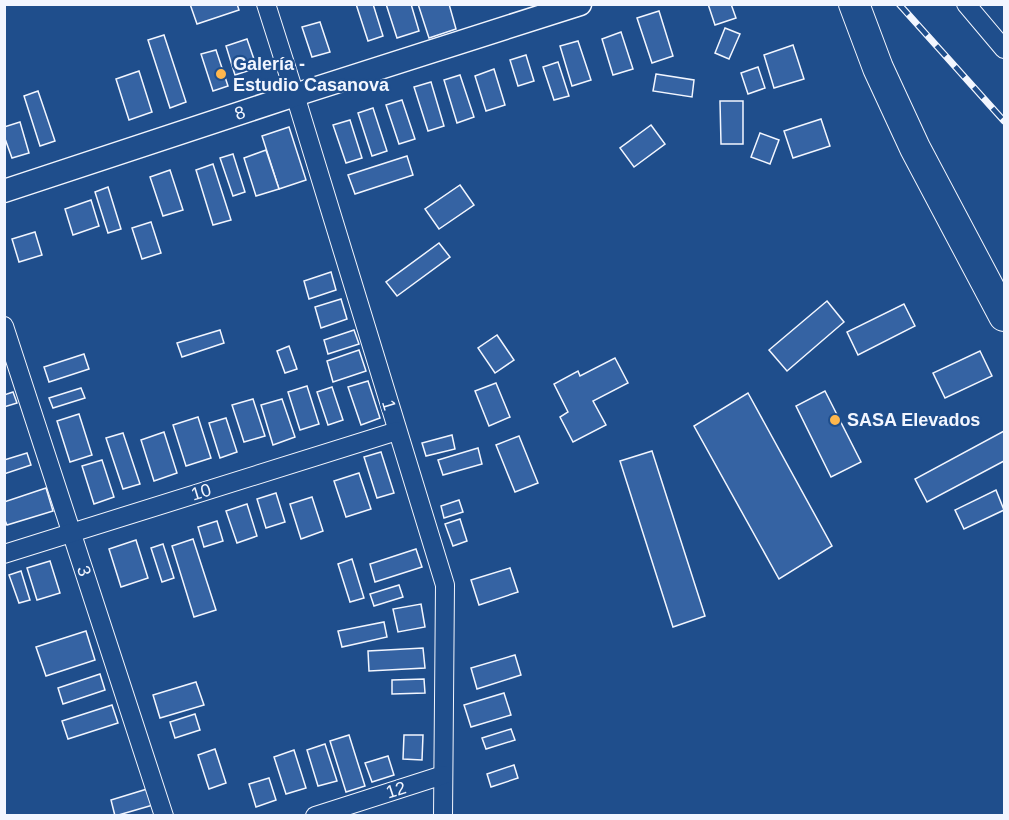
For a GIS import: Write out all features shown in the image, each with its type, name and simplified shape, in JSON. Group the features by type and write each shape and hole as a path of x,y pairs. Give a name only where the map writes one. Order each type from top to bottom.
{"main road":[{"path":"854,4 878,68 915,147 1005,316"}],"street":[{"name":"1","path":"266,4 445,585 444,816"},
{"name":"8","path":"4,191 295,94 580,4"},
{"path":"966,4 1005,49"},
{"name":"3","path":"4,326 164,816"},
{"name":"10","path":"4,554 397,431"},
{"name":"12","path":"315,816 443,775"}],"building":[{"path":"190,4 237,4 239,10 197,24"},
{"path":"356,4 373,4 383,36 368,41"},
{"path":"386,4 411,4 419,31 397,38"},
{"path":"418,4 449,4 456,29 429,38"},
{"path":"708,4 731,4 736,18 715,25"},
{"path":"659,11 673,56 652,63 637,18"},
{"path":"320,22 330,52 312,57 302,27"},
{"path":"725,28 740,34 729,59 715,53"},
{"path":"621,32 633,69 613,75 602,39"},
{"path":"164,35 186,102 170,108 148,40"},
{"path":"247,39 257,68 235,75 226,46"},
{"path":"578,41 591,80 572,86 560,46"},
{"path":"793,45 804,79 774,88 764,55"},
{"path":"216,50 228,86 213,91 201,54"},
{"path":"526,55 534,81 518,86 510,60"},
{"path":"558,62 569,96 554,100 543,67"},
{"path":"758,67 765,88 748,94 741,73"},
{"path":"494,69 505,105 486,111 475,76"},
{"path":"139,71 152,112 129,120 116,79"},
{"path":"656,74 694,80 692,97 653,91"},
{"path":"460,75 474,117 457,123 444,80"},
{"path":"431,82 444,126 428,131 414,87"},
{"path":"38,91 55,141 40,146 24,96"},
{"path":"402,100 415,139 399,144 386,105"},
{"path":"720,101 743,101 743,144 721,144"},
{"path":"373,108 387,151 372,156 358,113"},
{"path":"821,119 830,146 793,158 784,131"},
{"path":"350,120 362,158 346,163 333,125"},
{"path":"20,122 29,153 12,158 4,136 4,127"},
{"path":"651,125 665,144 634,167 620,148"},
{"path":"289,127 306,180 279,189 262,136"},
{"path":"760,133 779,140 770,164 751,157"},
{"path":"266,150 279,189 256,196 244,158"},
{"path":"233,154 245,192 233,196 220,158"},
{"path":"407,156 413,175 355,194 348,175"},
{"path":"213,164 231,220 213,225 196,170"},
{"path":"170,170 183,210 163,216 150,177"},
{"path":"460,185 474,205 439,229 425,209"},
{"path":"108,187 121,229 108,233 95,192"},
{"path":"91,200 99,226 73,235 65,209"},
{"path":"151,222 161,253 142,259 132,228"},
{"path":"35,232 42,255 19,262 12,239"},
{"path":"439,243 450,257 397,296 386,282"},
{"path":"331,272 336,290 309,299 304,281"},
{"path":"341,299 347,319 321,328 315,307"},
{"path":"827,301 844,322 787,371 769,350"},
{"path":"904,304 915,326 858,355 847,332"},
{"path":"220,330 224,343 182,357 177,343"},
{"path":"354,330 359,344 328,354 324,340"},
{"path":"497,335 514,360 495,373 478,348"},
{"path":"289,346 297,369 285,373 277,351"},
{"path":"359,350 366,371 333,382 327,361"},
{"path":"980,351 992,376 945,398 933,373"},
{"path":"84,354 89,369 49,382 44,367"},
{"path":"615,358 628,383 593,401 606,425 573,442 560,417 568,412 554,384 578,371 580,376"},
{"path":"368,381 380,418 361,425 348,387"},
{"path":"496,383 510,417 489,426 475,391"},
{"path":"307,386 319,424 300,430 288,392"},
{"path":"332,387 343,420 328,425 317,392"},
{"path":"81,388 85,398 53,408 49,398"},
{"path":"825,391 861,462 831,477 796,406"},
{"path":"13,392 17,403 4,407 4,395"},
{"path":"748,393 832,546 779,579 694,426"},
{"path":"253,399 265,436 244,442 232,405"},
{"path":"282,399 295,437 273,445 261,405"},
{"path":"79,414 92,455 70,462 57,421"},
{"path":"198,417 211,458 186,466 173,425"},
{"path":"226,418 237,452 220,458 209,423"},
{"path":"1004,431 1004,461 927,502 915,479"},
{"path":"164,432 177,473 154,481 141,440"},
{"path":"123,433 140,484 123,489 106,438"},
{"path":"452,435 455,449 426,456 422,443"},
{"path":"519,436 538,483 515,492 496,445"},
{"path":"478,448 482,464 443,475 438,460"},
{"path":"652,451 705,616 673,627 620,461"},
{"path":"381,452 394,493 377,498 364,457"},
{"path":"27,453 31,465 4,474 4,460"},
{"path":"102,460 114,497 94,504 82,466"},
{"path":"359,473 371,509 346,517 334,481"},
{"path":"46,488 53,511 7,525 4,518 4,502"},
{"path":"996,490 1004,510 964,529 955,510"},
{"path":"276,493 285,522 266,528 257,499"},
{"path":"312,497 323,531 301,539 290,504"},
{"path":"459,500 463,512 444,518 441,506"},
{"path":"247,504 257,536 237,543 226,511"},
{"path":"460,519 467,541 453,546 445,524"},
{"path":"217,521 223,541 204,547 198,527"},
{"path":"193,539 216,610 194,617 172,546"},
{"path":"136,540 148,578 121,587 109,549"},
{"path":"163,544 174,578 162,582 151,548"},
{"path":"416,549 422,567 375,582 370,564"},
{"path":"352,559 364,598 350,602 338,564"},
{"path":"50,561 60,593 37,600 27,568"},
{"path":"510,568 518,592 479,605 471,580"},
{"path":"21,571 30,600 19,603 9,575"},
{"path":"399,585 403,597 374,606 370,594"},
{"path":"421,604 425,627 398,632 393,609"},
{"path":"384,622 387,637 342,647 338,631"},
{"path":"86,631 95,660 46,676 36,647"},
{"path":"423,648 425,668 369,671 368,651"},
{"path":"515,655 521,675 477,689 471,668"},
{"path":"100,674 105,690 63,704 58,688"},
{"path":"424,679 425,693 392,694 392,680"},
{"path":"196,682 204,705 160,718 153,695"},
{"path":"504,693 511,715 471,727 464,705"},
{"path":"112,705 118,723 68,739 62,721"},
{"path":"195,714 200,730 175,738 170,722"},
{"path":"511,729 515,740 486,749 482,738"},
{"path":"349,735 365,786 346,792 330,741"},
{"path":"404,735 423,735 422,760 403,759"},
{"path":"325,744 337,781 318,786 307,750"},
{"path":"215,749 226,783 209,789 198,755"},
{"path":"294,750 306,788 286,794 274,757"},
{"path":"388,756 394,775 372,782 365,763"},
{"path":"514,765 518,778 491,787 487,774"},
{"path":"269,778 276,800 256,807 249,784"},
{"path":"147,789 153,805 115,816 111,800"}],"railway":[{"path":"899,4 1004,121"}],"place":[{"name":"Galería - Estudio Casanova","path":"221,74"},
{"name":"SASA Elevados","path":"835,420"}]}
